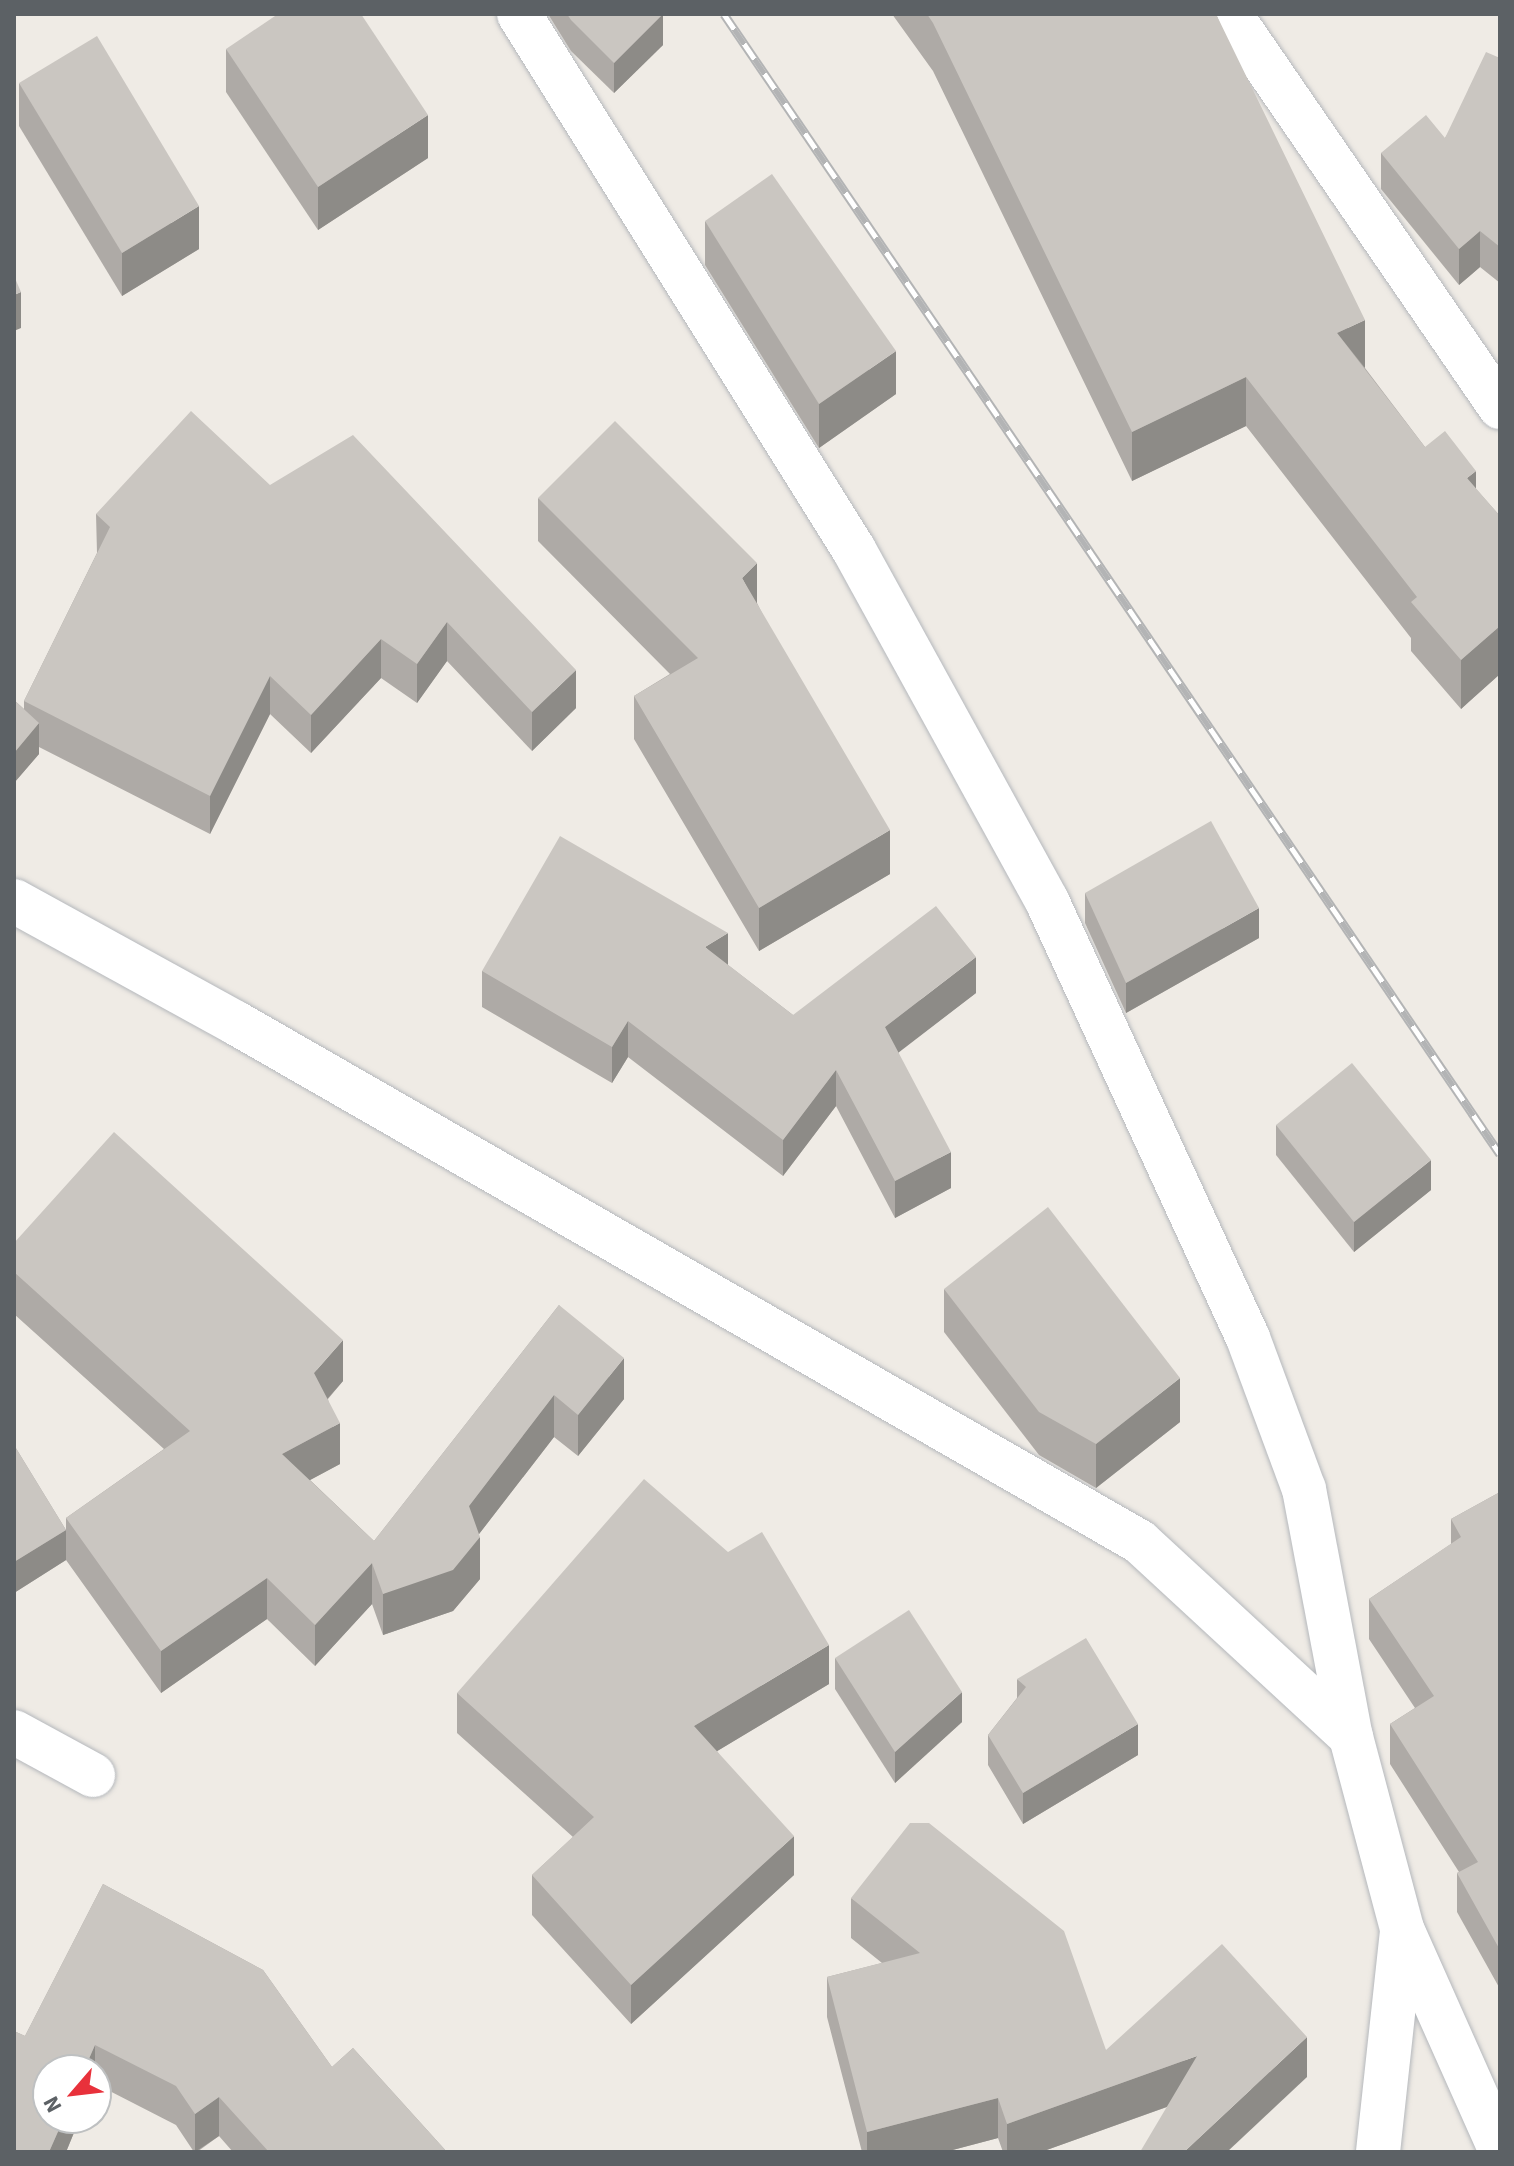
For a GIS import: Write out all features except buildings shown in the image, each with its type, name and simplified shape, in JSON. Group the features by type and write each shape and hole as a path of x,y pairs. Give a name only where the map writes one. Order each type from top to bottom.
{"street":[{"path":"519,14 854,550 1047,901 1248,1338 1304,1489 1351,1737 1402,1929 1500,2149"},
{"path":"1230,14 1500,407"},
{"path":"14,901 277,1046 1140,1542 1351,1737"},
{"path":"14,1732 93,1775"},
{"path":"1378,2152 1402,1929"}],"railway":[{"path":"724,14 1500,1154"}]}
